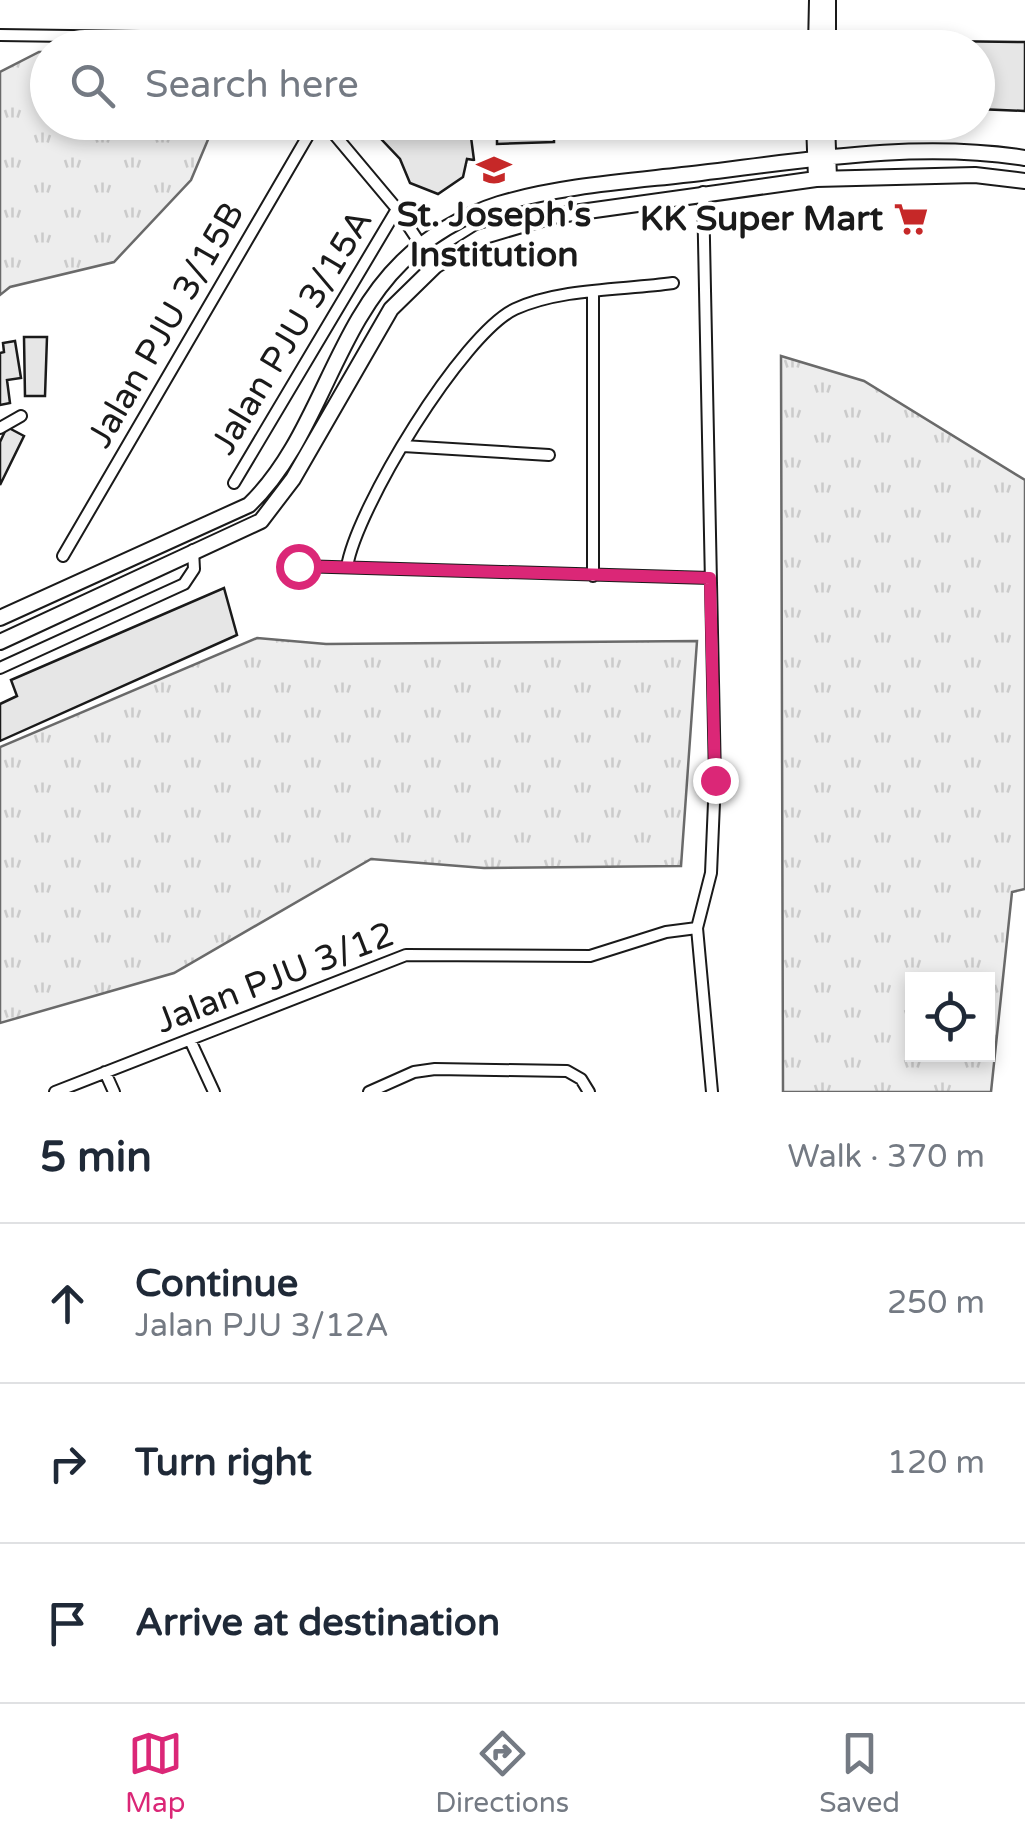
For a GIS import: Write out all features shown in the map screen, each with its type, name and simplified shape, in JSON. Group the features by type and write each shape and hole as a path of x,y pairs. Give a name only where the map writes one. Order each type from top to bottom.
{"main road":[{"path":"816,30 817,0"},
{"path":"828,0 828,30"},
{"path":"818,140 822,178"},
{"path":"821,158 824,140"},
{"path":"831,140 863,154"},
{"path":"0,618 248,504 277,472 379,290 422,244 476,213 532,196 821,158 863,154 996,154 1025,158"},
{"path":"0,642 261,522 278,503 391,309 435,266 481,237 552,216 822,178 975,175 1025,181"}],"street":[{"path":"0,34 30,35"},
{"name":"Jalan PJU 3/15B","path":"64,556 306,140"},
{"path":"339,140 397,209 435,266"},
{"path":"703,192 714,796 711,873 697,928 712,1092"},
{"name":"Jalan PJU 3/15A","path":"234,483 397,209"},
{"path":"347,567 356,537 403,446 466,353 493,322 517,308 673,283"},
{"path":"593,294 593,576"},
{"path":"0,428 21,416"},
{"path":"403,446 549,455"},
{"path":"0,668 184,584 194,569 193,550"},
{"path":"298,566 710,578"},
{"name":"Jalan PJU 3/12","path":"55,1092 406,955 590,956 666,932 697,928"},
{"path":"190,1040 214,1092"},
{"path":"368,1092 414,1072 434,1069 567,1071 581,1079 588,1092"},
{"path":"105,1072 114,1092"}],"green space":[{"path":"30,57 30,140 208,140 191,180 114,262 10,287 0,295 0,72"},
{"path":"781,356 864,381 1025,480 1025,889 1012,892 995,1054 995,972 905,972 905,1062 994,1062 991,1092 783,1092"},
{"path":"257,638 326,644 697,641 681,866 484,868 371,859 174,973 0,1023 0,747"}],"building":[{"path":"995,42 1025,42 1025,111 995,110"},
{"path":"382,140 471,140 474,160 467,159 463,177 438,194 410,183 400,159"},
{"path":"497,140 554,140 554,142 497,144"},
{"path":"24,337 47,337 45,396 25,396"},
{"path":"15,341 21,378 7,380 10,403 0,405 0,353 4,352 3,343"},
{"path":"7,427 24,436 0,485 0,442"},
{"path":"224,588 237,635 0,741 0,704 17,696 11,680"}],"place":[{"name":"St. Joseph's Institution","path":"494,170"},
{"name":"KK Super Mart","path":"911,219"}],"route":[{"path":"298,566 710,578 715,780"}]}
